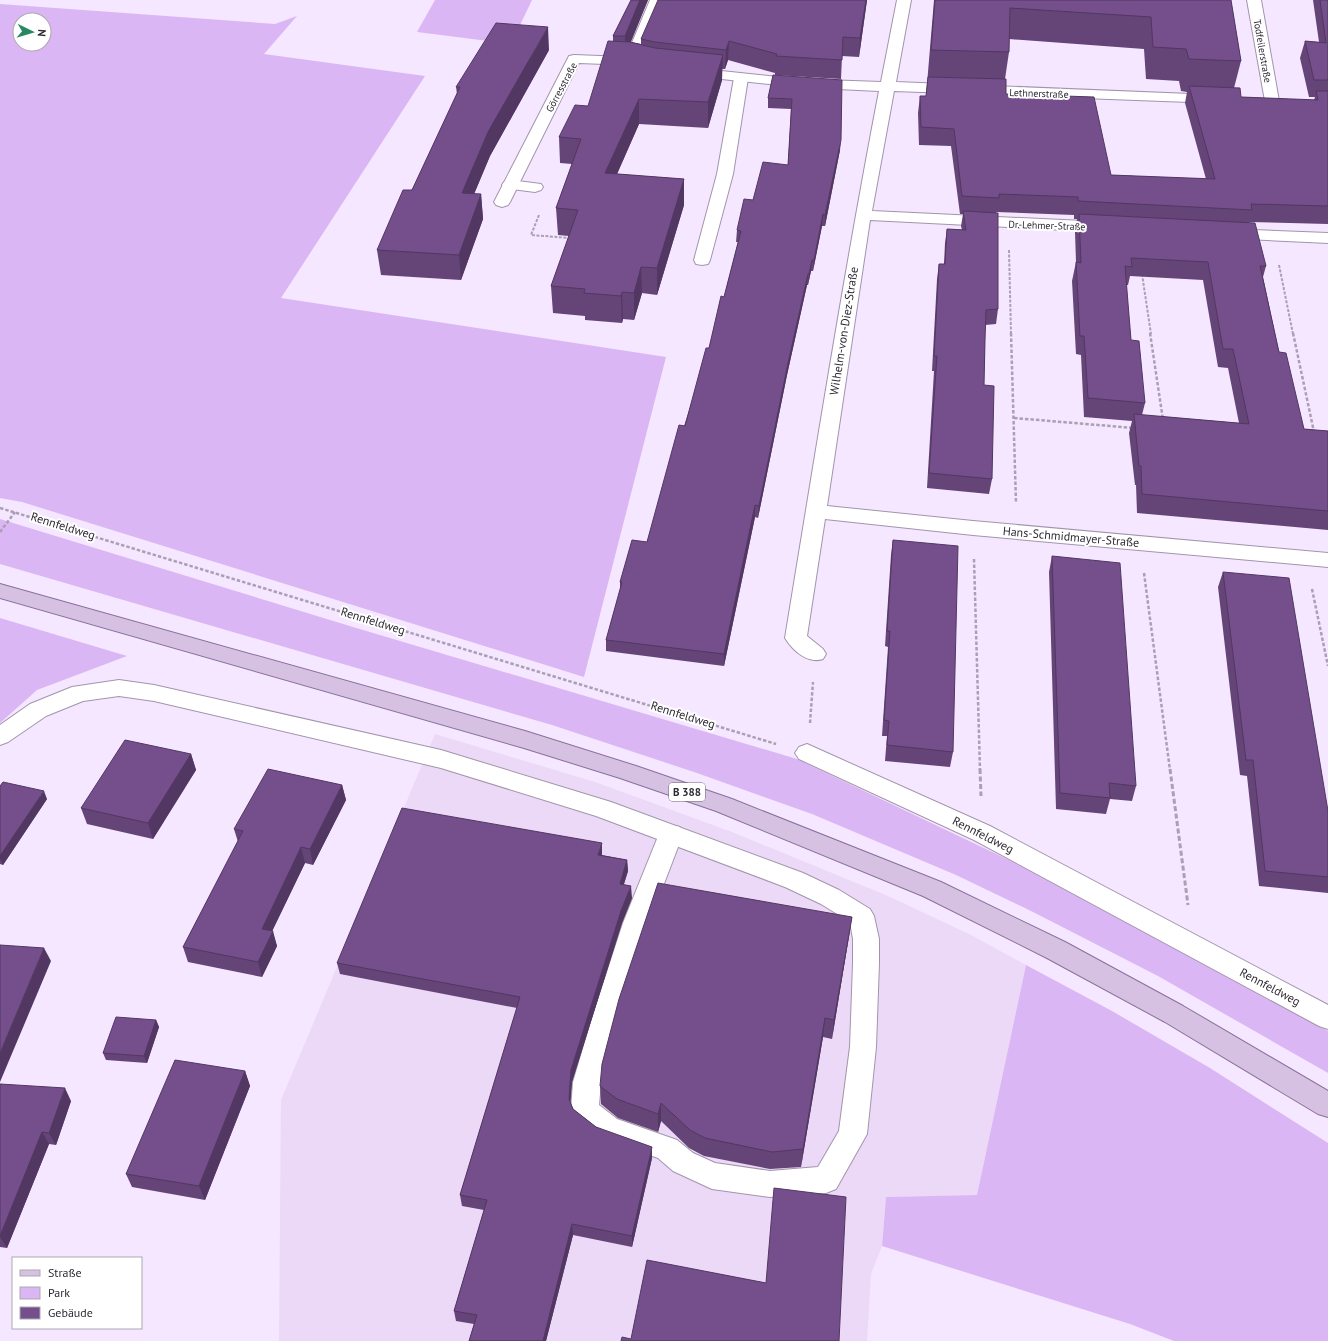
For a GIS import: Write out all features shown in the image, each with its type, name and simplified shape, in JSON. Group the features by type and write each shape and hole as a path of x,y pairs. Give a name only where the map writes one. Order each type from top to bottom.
{"main road":[{"name":"B 388","path":"0,591 525,740 628,772 724,805 932,889 1056,950 1181,1018 1328,1105"}],"street":[{"name":"Görresstraße","path":"502,202 574,59 637,63 657,0"},
{"name":"Wilhelm-von-Diez-Straße","path":"815,654 796,638 863,215 904,0"},
{"name":"Todfeilerstraße","path":"1254,0 1272,101"},
{"name":"Lethnerstraße","path":"678,70 796,83 1233,100"},
{"path":"702,260 725,174 741,78"},
{"path":"1257,100 1288,102"},
{"path":"510,185 535,187"},
{"name":"Dr.-Lehmer-Straße","path":"863,215 1119,228"},
{"path":"1212,233 1274,237 1328,238"},
{"name":"Hans-Schmidmayer-Straße","path":"815,511 973,528 1328,560"},
{"path":"0,736 38,710 80,693 119,688 154,693 441,759 602,809 671,834 794,880 830,897 861,916 866,939 866,963 862,1047 853,1134 826,1180 770,1184 712,1176 683,1162 667,1149 608,1128 585,1110 587,1082 605,1018 636,922 671,834"},
{"name":"Rennfeldweg","path":"807,753 982,833 1328,1018"}],"path":[{"path":"541,210 531,235 577,238"},
{"path":"1008,223 1017,532"},
{"path":"1274,237 1315,435"},
{"path":"1141,267 1164,423"},
{"path":"1014,418 1141,429"},
{"name":"Rennfeldweg","path":"0,508 807,753"},
{"path":"0,532 15,512"},
{"path":"973,528 982,833"},
{"path":"1140,543 1193,947"},
{"path":"1306,558 1328,666"},
{"path":"807,753 815,654"}],"shaded area":[{"path":"435,734 595,782 732,832 888,896 971,935 1026,965 977,1195 886,1197 882,1246 871,1274 867,1341 279,1341 281,1100"}],"green space":[{"path":"435,0 532,0 511,44 417,32"},
{"path":"0,4 275,24 297,16 264,54 425,76 281,298 666,357 584,677 22,502 0,498"},
{"path":"0,519 353,627 797,759 1055,882 1328,1031 1328,1073 1158,976 1033,912 956,875 812,814 697,773 552,725 0,564"},
{"path":"0,618 127,656 37,690 0,723"},
{"path":"1026,965 1112,1011 1210,1068 1328,1143 1328,1341 1174,1341 1130,1324 882,1246 886,1197 977,1195"}],"building":[{"path":"631,0 640,0 625,36 613,36"},
{"path":"658,0 866,0 860,38 843,37 842,60 776,56 777,54 729,41 726,50 641,39"},
{"path":"935,0 1231,0 1241,61 1189,59 1186,49 1153,47 1151,17 1010,8 1009,52 931,50"},
{"path":"1320,0 1328,0 1328,80 1314,80 1305,41 1326,43"},
{"path":"496,23 548,27 488,132 462,193 481,194 459,255 377,250 403,190 412,190 460,87 456,87"},
{"path":"608,41 630,42 655,48 723,55 708,102 639,99 605,173 684,179 657,268 641,267 634,293 622,292 621,296 584,293 585,289 551,286 578,210 556,208 581,139 559,137 575,105 588,106"},
{"path":"773,75 842,80 841,140 825,215 823,214 814,260 812,260 808,274 788,363 759,506 755,505 724,654 606,640 632,540 647,542 679,425 685,426 706,348 709,348 721,296 724,297 741,231 737,230 744,199 753,200 763,162 788,165 792,99 768,98"},
{"path":"928,77 1006,79 1006,94 1094,97 1111,175 1215,179 1189,86 1240,88 1241,97 1318,100 1316,91 1328,91 1328,206 1251,204 1252,210 1078,201 1078,197 999,194 999,198 962,196 954,129 921,127 920,96 926,96"},
{"path":"963,211 998,213 998,309 986,310 985,340 984,385 994,386 992,479 929,473 937,356 934,356 939,264 945,264 947,229 966,230"},
{"path":"1079,214 1255,223 1266,266 1260,266 1279,352 1286,353 1304,429 1328,431 1328,511 1142,494 1141,466 1139,466 1134,414 1249,424 1233,349 1223,349 1208,262 1131,258 1132,267 1125,266 1131,340 1139,341 1145,403 1088,398 1084,336 1080,336 1076,262 1081,263"},
{"path":"893,540 958,546 953,752 887,745 889,721 884,720 890,631 887,631"},
{"path":"1052,556 1120,563 1136,786 1109,783 1110,798 1060,793"},
{"path":"1223,572 1289,578 1328,811 1328,877 1265,871 1253,760 1246,760"},
{"path":"125,740 191,754 148,823 81,808"},
{"path":"268,769 342,785 310,849 301,847 262,929 273,931 258,962 183,947 243,831 234,829"},
{"path":"3,782 44,791 0,856 0,786"},
{"path":"402,808 602,843 598,855 627,860 620,884 631,886 621,911 571,1070 569,1099 573,1109 596,1127 652,1147 632,1236 572,1224 543,1341 469,1341 477,1315 454,1311 487,1200 460,1195 520,997 337,963"},
{"path":"658,883 852,917 834,1020 825,1018 803,1149 772,1152 705,1138 690,1130 661,1103 658,1114 617,1099 600,1086 602,1064 619,999"},
{"path":"0,945 44,948 0,1053"},
{"path":"116,1017 156,1020 144,1056 103,1053"},
{"path":"175,1060 245,1071 199,1186 126,1174"},
{"path":"0,1084 65,1088 49,1133 42,1132 0,1236"},
{"path":"774,1188 846,1197 839,1341 621,1341 622,1337 631,1339 647,1260 766,1283"}]}
